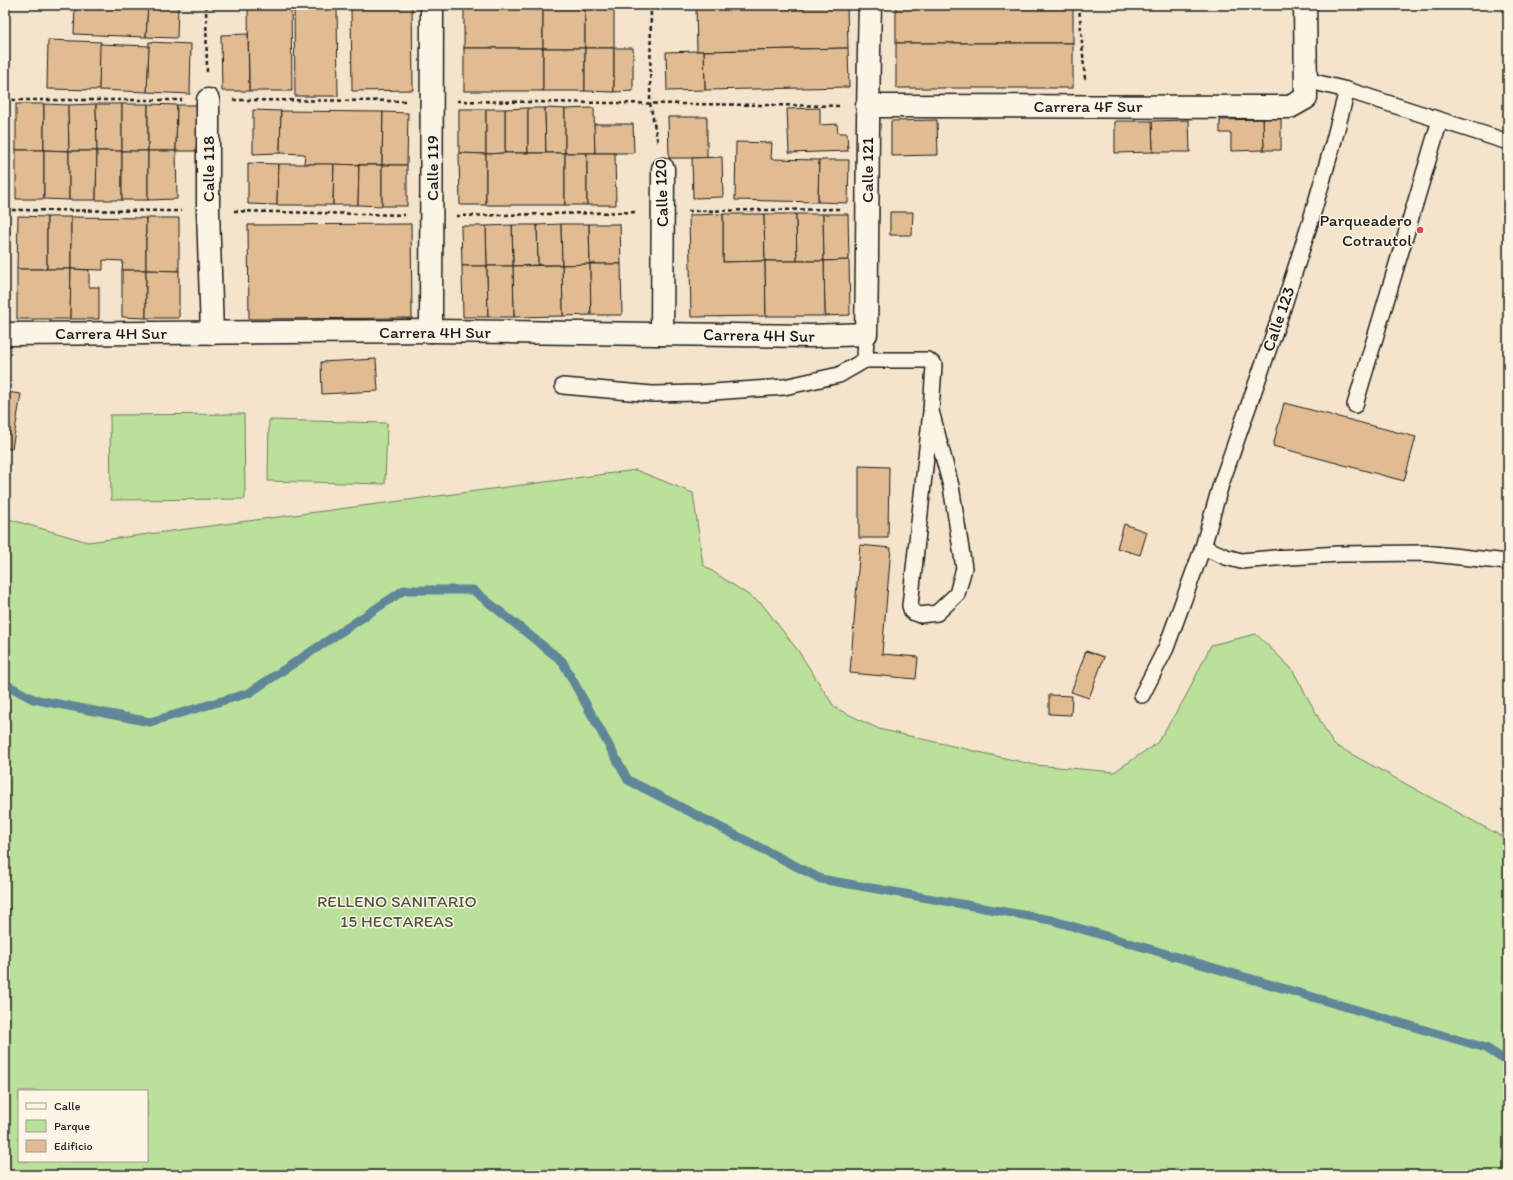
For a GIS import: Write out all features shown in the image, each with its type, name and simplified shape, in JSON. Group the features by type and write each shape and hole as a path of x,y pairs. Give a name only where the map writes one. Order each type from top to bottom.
{"street":[{"name":"Calle 119","path":"432,5 432,331"},
{"name":"Calle 121","path":"866,334 868,208 867,106 870,5"},
{"path":"1305,5 1306,89"},
{"name":"Carrera 4F Sur","path":"867,106 1290,107 1306,89"},
{"name":"Calle 118","path":"208,100 208,211 212,333"},
{"name":"Calle 120","path":"662,169 662,334"},
{"name":"Carrera 4H Sur","path":"5,334 432,331 810,336 866,334"}],"lane":[{"path":"1306,89 1347,90 1508,142"},
{"name":"Calle 123","path":"1142,695 1166,648 1203,547 1221,484 1282,311 1310,223 1347,90"},
{"path":"1355,405 1440,120"},
{"path":"865,360 866,334"},
{"path":"563,386 652,394 699,394 784,387 839,375 865,360 928,360 934,365 931,411 910,606 912,612 920,615 937,613 957,594 964,568 952,486 931,411"},
{"path":"1203,547 1226,557 1240,561 1339,554 1424,553 1508,562"}],"path":[{"path":"206,5 208,100"},
{"name":"Calle 120","path":"652,5 650,103 662,169"},
{"path":"1079,5 1087,106"}],"green space":[{"path":"244,414 245,499 111,500 110,415"},
{"path":"269,420 387,423 385,484 268,481"},
{"name":"RELLENO SANITARIO 15 HECTAREAS","path":"636,470 693,493 703,565 762,604 799,652 835,708 879,729 1035,765 1114,772 1157,743 1185,698 1211,645 1256,634 1292,669 1333,744 1508,840 1508,1175 5,1175 5,518 88,542"}],"building":[{"path":"75,5 148,5 146,37 74,34"},
{"path":"148,5 178,5 177,38 146,37"},
{"path":"248,5 291,5 292,91 249,91"},
{"path":"351,5 412,5 413,90 352,91"},
{"path":"464,5 543,5 543,48 464,48"},
{"path":"543,5 585,5 585,48 543,48"},
{"path":"585,5 614,5 614,48 585,48"},
{"path":"696,5 847,5 848,48 697,51"},
{"path":"896,5 1073,5 1073,43 896,43"},
{"path":"294,6 337,6 338,96 295,96"},
{"path":"248,34 249,91 222,91 221,35"},
{"path":"48,40 101,42 99,90 47,89"},
{"path":"149,42 191,44 190,94 147,92"},
{"path":"896,43 1073,43 1073,88 896,88"},
{"path":"100,44 149,46 147,92 99,90"},
{"path":"464,48 543,48 543,91 464,91"},
{"path":"543,48 585,48 585,91 543,91"},
{"path":"585,48 614,48 614,92 585,91"},
{"path":"614,48 633,48 633,91 614,92"},
{"path":"848,48 849,87 705,90 704,51"},
{"path":"704,51 705,90 667,91 666,52"},
{"path":"16,104 44,104 44,150 16,150"},
{"path":"44,104 68,105 69,151 44,150"},
{"path":"96,104 97,151 69,151 68,105"},
{"path":"96,104 122,104 122,151 97,151"},
{"path":"122,104 148,104 148,151 122,151"},
{"path":"148,104 177,105 176,151 148,151"},
{"path":"177,105 203,105 203,151 176,151"},
{"path":"528,108 528,153 505,153 505,109"},
{"path":"528,108 545,108 546,153 528,153"},
{"path":"545,108 565,109 565,153 546,153"},
{"path":"594,108 595,153 565,153 565,109"},
{"path":"820,108 820,125 837,124 838,133 847,133 848,151 789,153 787,109"},
{"path":"459,109 486,109 486,154 459,153"},
{"path":"486,109 505,109 505,153 486,154"},
{"path":"253,110 281,111 280,153 253,154"},
{"path":"281,111 383,112 382,165 304,164 305,154 280,153"},
{"path":"383,112 408,113 407,165 382,165"},
{"path":"668,117 707,117 707,158 669,158"},
{"path":"1281,118 1281,150 1264,150 1263,119"},
{"path":"1263,119 1264,150 1231,151 1231,133 1220,133 1220,120"},
{"path":"937,120 938,155 891,156 891,121"},
{"path":"1189,120 1190,152 1153,152 1152,121"},
{"path":"1115,121 1152,121 1153,152 1115,153"},
{"path":"594,124 633,124 634,153 595,153"},
{"path":"736,142 772,143 771,159 819,160 818,202 735,200"},
{"path":"16,150 44,150 44,199 16,199"},
{"path":"44,150 69,151 69,200 44,199"},
{"path":"69,151 97,151 96,200 69,200"},
{"path":"97,151 122,151 122,200 96,200"},
{"path":"122,151 148,151 148,200 122,200"},
{"path":"148,151 176,151 177,199 148,200"},
{"path":"459,153 486,154 486,205 460,205"},
{"path":"565,153 565,205 486,205 486,154"},
{"path":"565,153 587,153 587,205 565,205"},
{"path":"587,153 615,153 616,205 587,205"},
{"path":"722,157 723,197 693,198 692,158"},
{"path":"819,160 849,160 848,203 818,202"},
{"path":"248,163 278,164 277,205 248,204"},
{"path":"278,164 334,164 333,205 277,205"},
{"path":"334,164 359,165 358,205 333,205"},
{"path":"359,165 382,165 382,206 358,205"},
{"path":"382,165 407,165 407,206 382,206"},
{"path":"890,212 913,212 912,235 890,235"},
{"path":"723,214 764,214 765,261 723,262"},
{"path":"723,214 723,262 765,261 766,316 691,317 689,215"},
{"path":"764,214 796,214 797,261 765,261"},
{"path":"796,214 823,214 824,261 797,261"},
{"path":"823,214 848,214 849,260 824,261"},
{"path":"18,216 47,217 47,269 17,269"},
{"path":"47,217 71,217 71,269 47,269"},
{"path":"71,217 146,218 146,270 122,270 123,261 103,260 103,270 71,269"},
{"path":"146,218 179,218 179,271 146,270"},
{"path":"411,224 412,318 249,319 248,225"},
{"path":"561,224 562,265 538,265 537,225"},
{"path":"561,224 589,224 590,264 562,265"},
{"path":"589,224 620,224 621,264 590,264"},
{"path":"512,225 537,225 538,265 513,266"},
{"path":"512,225 513,266 487,266 486,226"},
{"path":"461,226 486,226 487,266 462,266"},
{"path":"849,260 850,315 825,316 824,261"},
{"path":"765,261 824,261 825,316 766,316"},
{"path":"590,264 591,315 563,316 562,265"},
{"path":"590,264 621,264 622,315 591,315"},
{"path":"562,265 563,316 514,317 513,266"},
{"path":"462,266 487,266 488,317 463,317"},
{"path":"487,266 513,266 514,317 488,317"},
{"path":"17,269 71,269 70,319 17,319"},
{"path":"71,269 89,270 89,287 99,287 99,319 70,319"},
{"path":"122,270 146,270 146,318 122,317"},
{"path":"146,270 179,271 179,318 146,318"},
{"path":"376,359 378,391 322,394 321,362"},
{"path":"5,392 21,394 12,449 5,448"},
{"path":"1284,403 1416,437 1404,481 1273,446"},
{"path":"859,466 889,467 888,538 859,538"},
{"path":"1124,524 1147,532 1140,555 1117,548"},
{"path":"860,545 891,548 882,654 918,657 916,679 850,673"},
{"path":"1086,651 1104,657 1089,698 1071,692"},
{"path":"1049,695 1072,696 1071,715 1049,714"}],"waterway":[{"path":"5,684 33,699 150,722 249,693 404,590 473,590 562,661 628,780 821,879 1051,920 1486,1048 1508,1062"}],"place":[{"name":"Parqueadero Cotrautol","path":"1420,230"}]}
